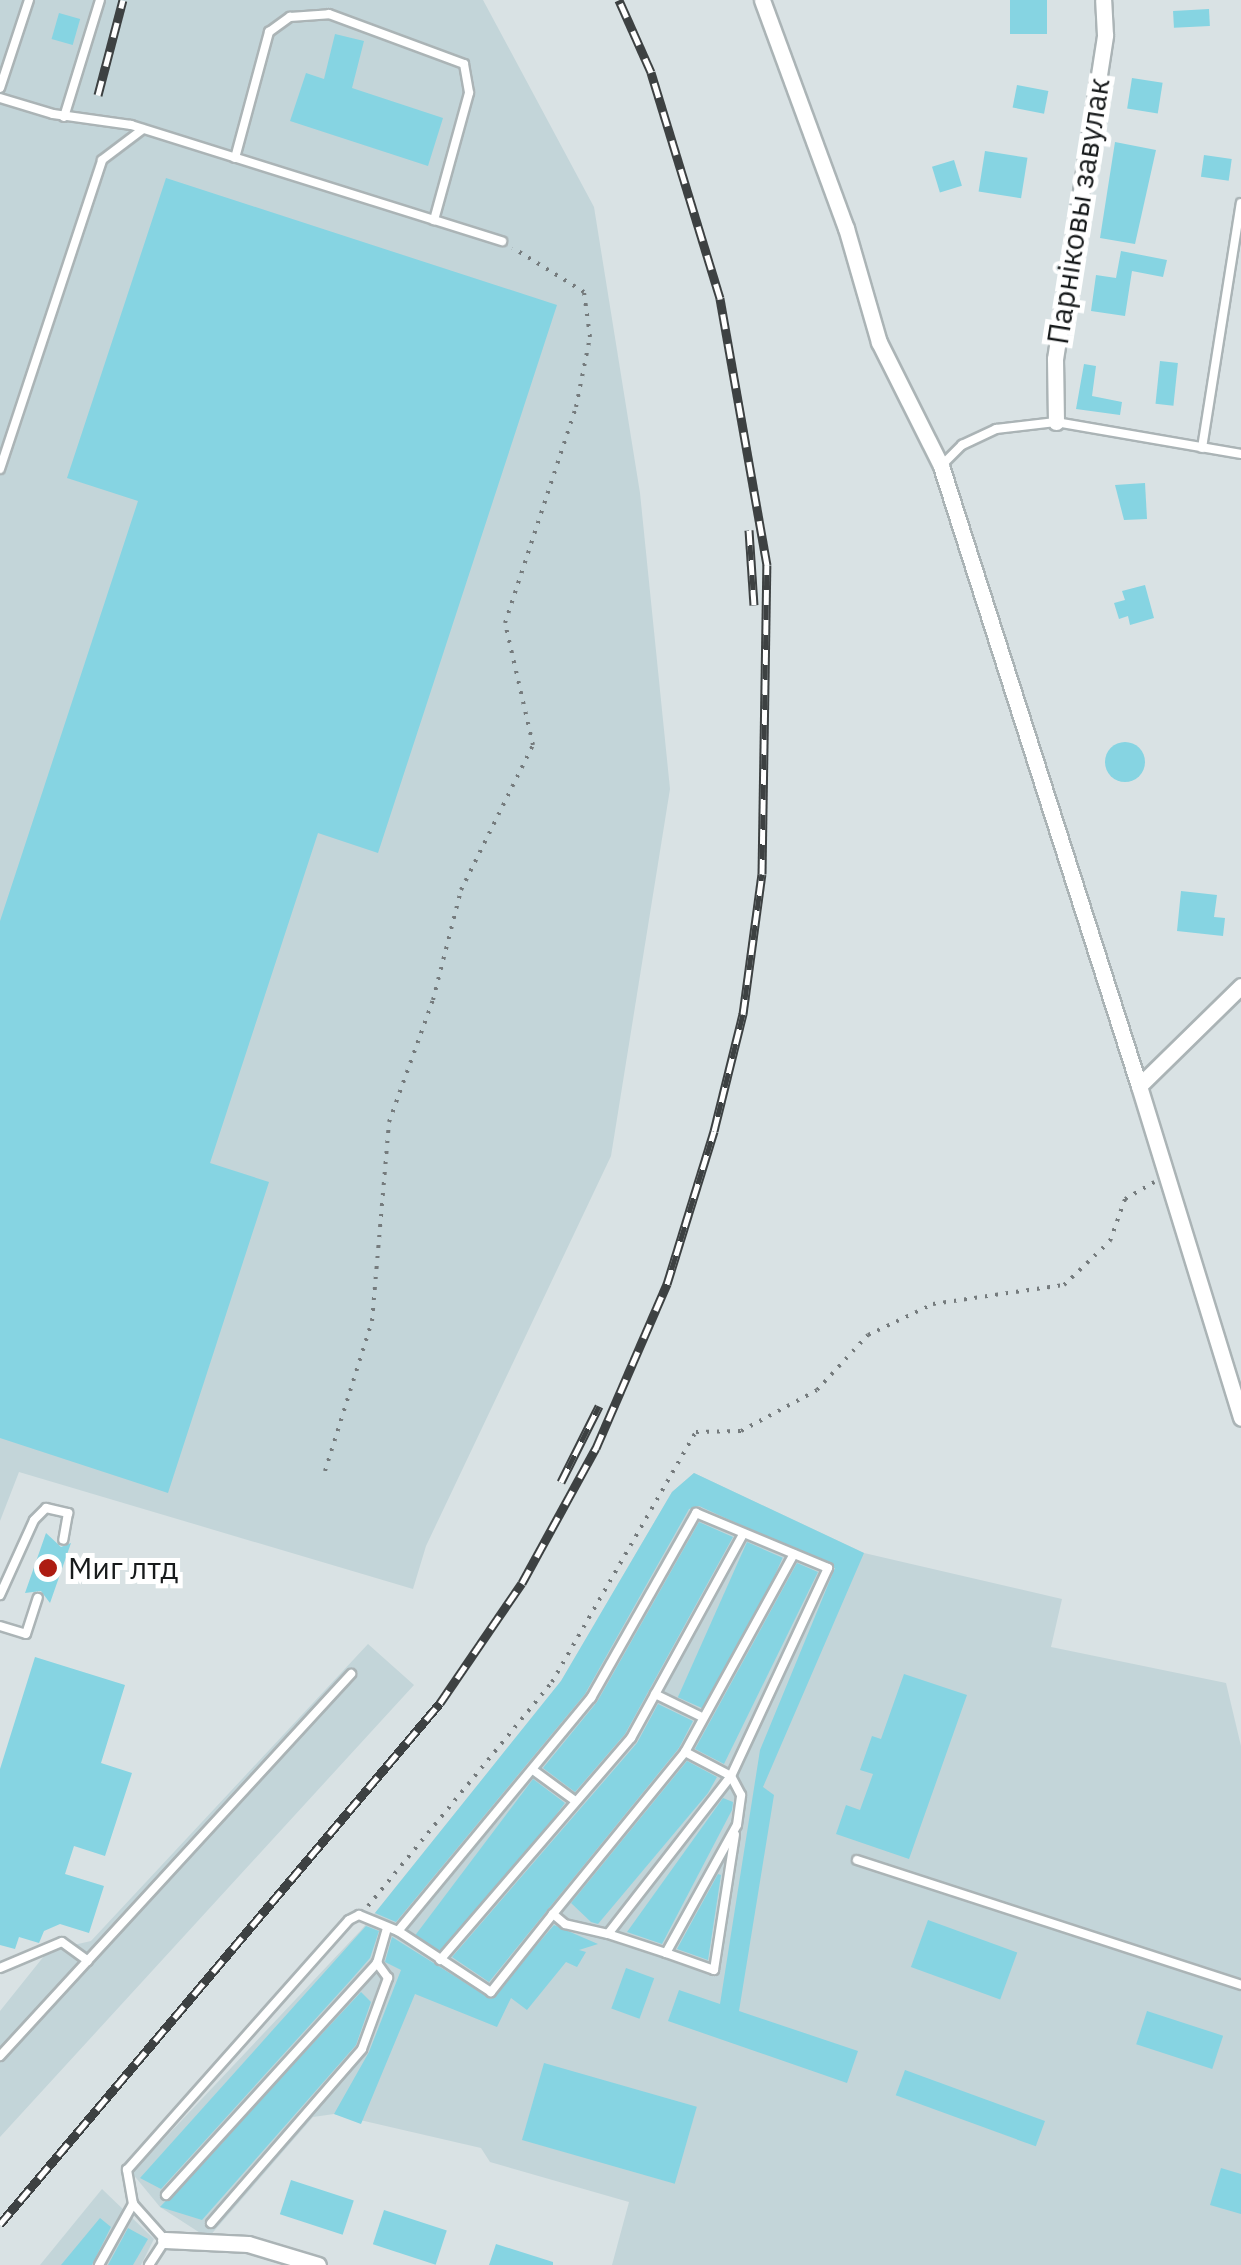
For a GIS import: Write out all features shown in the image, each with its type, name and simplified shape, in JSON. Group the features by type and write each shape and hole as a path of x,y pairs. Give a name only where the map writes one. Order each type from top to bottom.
{"street":[{"path":"762,0 846,228 879,342 941,466 1241,1418"},
{"name":"Парніковы завулак","path":"1056,422 1054,358 1105,35 1103,0"},
{"path":"1139,1086 1241,986"},
{"path":"165,2240 248,2244 318,2265"}],"lane":[{"path":"0,88 29,0"},
{"path":"64,117 100,0"},
{"path":"235,158 269,32 290,17 330,14 464,64 468,93 434,220"},
{"path":"0,98 64,117 143,129 502,241"},
{"path":"0,470 102,160 143,129"},
{"path":"1202,448 1241,203"},
{"path":"941,466 962,445 996,428 1056,422 1241,454"},
{"path":"0,1595 34,1520 59,1506 68,1513 63,1540"},
{"path":"398,1930 591,1698 696,1513 828,1568 731,1776 608,1934"},
{"path":"440,1960 574,1800 632,1738 743,1534"},
{"path":"149,2265 165,2240 132,2204 127,2170 358,1916 398,1930 491,1992 686,1752 700,1716 794,1554"},
{"path":"0,1626 26,1634 38,1598"},
{"path":"0,2056 350,1674"},
{"path":"655,1694 700,1716"},
{"path":"553,1914 565,1924 608,1934 714,1970 740,1795 731,1776 686,1752"},
{"path":"533,1770 574,1800"},
{"path":"666,1954 737,1825"},
{"path":"858,1860 1241,1985"},
{"path":"166,2196 377,1963 388,1929"},
{"path":"0,1968 62,1942 88,1961"},
{"path":"212,2223 362,2049 388,1978 377,1963"},
{"path":"99,2265 132,2204"}],"path":[{"path":"325,1472 372,1321 389,1122 432,1000 461,890 533,745 505,623 576,407 590,337 584,292 502,241"},
{"path":"358,1916 429,1839 552,1682 696,1432 742,1431 816,1390 868,1335 933,1304 1064,1285 1110,1242 1125,1199 1166,1175"}],"shaded area":[{"path":"0,0 483,0 594,207 640,493 670,789 611,1156 426,1546 413,1589 19,1472 0,1521"},
{"path":"694,1473 864,1553 1062,1599 1051,1647 1226,1683 1241,1746 1241,2265 612,2265 629,2202 490,2162 481,2148 334,2114 313,2117 208,2238 160,2207 132,2173 362,1929 561,1681 672,1492"},
{"path":"368,1644 414,1685 0,2137 0,2011 48,1951 91,1941"},
{"path":"102,2189 154,2239 141,2265 40,2265"}],"building":[{"path":"1010,0 1047,0 1047,34 1010,34"},
{"path":"1209,9 1210,26 1174,28 1173,11"},
{"path":"59,13 80,19 73,45 52,39"},
{"path":"335,34 364,41 352,88 443,118 428,166 290,121 306,73 324,79"},
{"path":"1132,78 1163,83 1158,113 1127,109"},
{"path":"1017,85 1048,91 1044,114 1013,108"},
{"path":"1115,142 1156,150 1135,244 1100,238"},
{"path":"985,151 1027,158 1021,198 979,191"},
{"path":"1204,155 1232,159 1229,181 1201,177"},
{"path":"954,160 962,186 940,193 932,167"},
{"path":"166,178 557,305 378,853 318,833 210,1163 269,1182 168,1493 0,1438 0,921 138,501 67,478"},
{"path":"1121,251 1167,260 1163,277 1132,271 1125,316 1091,311 1096,275 1116,278"},
{"path":"1160,361 1178,363 1173,406 1156,404"},
{"path":"1084,364 1096,366 1092,396 1122,402 1120,415 1076,409"},
{"path":"1145,483 1147,519 1124,520 1115,485"},
{"path":"1145,585 1154,618 1130,625 1128,616 1119,619 1114,603 1125,600 1122,591"},
{"path":"1125,742 1139,748 1145,762 1139,776 1125,782 1111,776 1105,762 1111,748"},
{"path":"1181,891 1217,895 1214,917 1225,918 1223,936 1177,931"},
{"path":"694,1473 864,1553 763,1787 774,1795 739,2011 858,2051 847,2083 668,2021 679,1990 720,2004 760,1750 835,1568 699,1506 689,1509 585,1694 396,1922 375,1913 561,1681 672,1492"},
{"path":"699,1522 733,1537 625,1734 575,1792 543,1768 597,1702"},
{"name":"Миг лтд","path":"46,1533 61,1547 71,1543 50,1603 41,1591 25,1593"},
{"path":"747,1542 783,1558 713,1713 678,1697"},
{"path":"797,1563 818,1572 724,1764 695,1749"},
{"path":"35,1657 125,1685 101,1763 132,1773 105,1856 74,1846 65,1874 104,1886 89,1933 60,1924 44,1931 39,1943 19,1937 15,1949 0,1945 0,1769"},
{"path":"904,1674 967,1695 909,1859 836,1834 846,1805 860,1810 873,1774 860,1770 872,1736 881,1739"},
{"path":"658,1704 693,1721 679,1748 489,1982 452,1957 637,1743"},
{"path":"687,1761 717,1777 708,1793 598,1924 591,1922 571,1903"},
{"path":"533,1779 565,1803 448,1959 416,1935"},
{"path":"723,1798 733,1802 732,1810 662,1944 627,1932"},
{"path":"718,1874 721,1875 708,1960 677,1949"},
{"path":"928,1920 1017,1952 1000,1999 911,1967"},
{"path":"554,1925 598,1944 579,1950 586,1952 577,1967 566,1962 527,2010 511,1998 497,2027 415,1994 361,2124 334,2114 369,2052 401,1970 385,1962 392,1937 491,1999"},
{"path":"366,1926 379,1931 370,1958 349,1982 161,2189 140,2178"},
{"path":"626,1968 654,1978 639,2019 611,2008"},
{"path":"361,1992 371,2002 356,2045 202,2220 160,2207"},
{"path":"1147,2011 1223,2036 1212,2069 1136,2044"},
{"path":"544,2063 697,2107 675,2184 522,2140"},
{"path":"905,2070 1045,2121 1036,2146 896,2095"},
{"path":"1221,2168 1241,2174 1241,2214 1210,2205"},
{"path":"291,2180 354,2200 343,2235 280,2214"},
{"path":"384,2210 447,2230 436,2265 373,2244"},
{"path":"100,2218 111,2227 92,2265 61,2265"},
{"path":"128,2228 148,2239 133,2265 108,2265"},
{"path":"496,2244 553,2262 553,2265 489,2265"}],"railway":[{"path":"98,95 123,0"},
{"path":"0,2224 440,1703 522,1583 596,1448 667,1284 714,1131 743,1014 762,874 767,565 720,298 651,72 619,0"},
{"path":"749,530 754,605"},
{"path":"561,1482 599,1406"}],"place":[{"name":"Миг лтд","path":"48,1568"}]}
